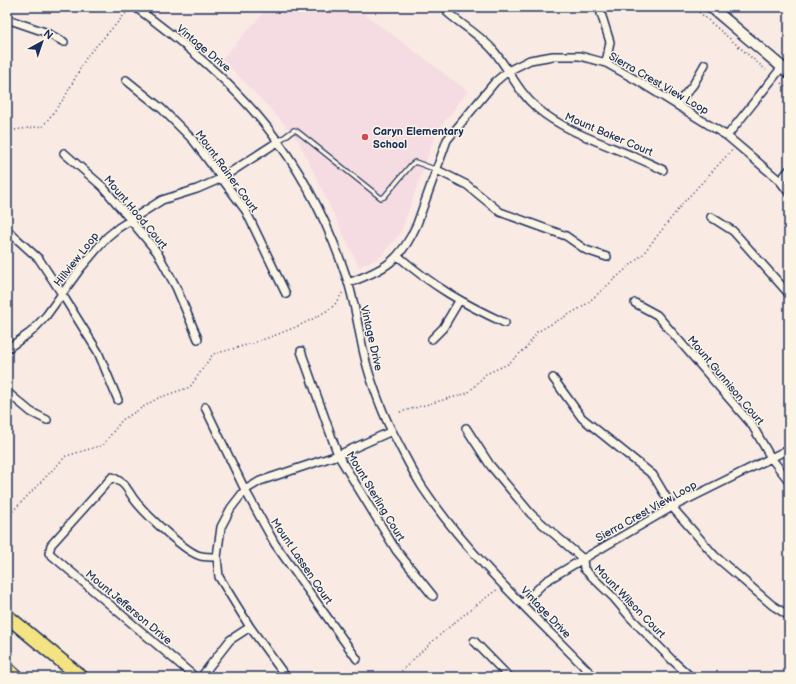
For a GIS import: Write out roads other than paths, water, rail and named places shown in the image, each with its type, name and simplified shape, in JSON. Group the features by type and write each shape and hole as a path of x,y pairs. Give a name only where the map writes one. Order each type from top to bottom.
{"highway":[{"path":"7,616 81,677"},
{"path":"7,669 16,677"}],"main road":[{"path":"711,7 785,70"}],"street":[{"name":"Vintage Drive","path":"134,7 189,48 220,75 249,104 279,141 298,171 327,225 348,283 370,379 392,431 423,487 456,531 522,604 594,677"},
{"path":"599,7 610,42 606,63"},
{"name":"Mount Baker Court","path":"448,13 492,48 508,70 518,88 531,103 555,122 645,160 663,170"},
{"path":"7,19 45,32 64,42"},
{"name":"Sierra Crest View Loop","path":"348,283 386,267 398,256 411,237 447,140 495,82 508,70 530,60 553,56 580,56 606,63 677,104 727,136 780,181 789,193"},
{"path":"677,104 693,85 705,64"},
{"path":"727,136 785,70"},
{"name":"Mount Rainer Court","path":"126,80 162,109 193,140 246,211 286,294"},
{"name":"Hillview Loop","path":"7,349 31,332 46,316 80,269 106,237 162,200 197,189 220,178 279,141"},
{"name":"Mount Hood Court","path":"64,153 103,187 157,252 176,287 198,339"},
{"path":"437,170 467,185 500,212 566,236 586,250 607,256"},
{"path":"780,181 789,170"},
{"path":"711,217 733,231 789,294"},
{"path":"7,230 40,259 98,352 118,400"},
{"path":"398,256 423,278 459,301 505,323"},
{"path":"432,339 443,328 459,301"},
{"name":"Mount Gunnison Court","path":"635,303 657,315 752,425 771,458 789,481"},
{"name":"Mount Sterling Court","path":"301,352 338,456 396,550 433,596"},
{"path":"553,378 582,418 653,475 672,507 714,556 772,605 789,616"},
{"path":"7,392 31,412 47,420"},
{"name":"Mount Lassen Court","path":"204,407 245,490 275,544 357,659"},
{"name":"Mount Wilson Court","path":"466,428 490,465 531,514 582,559 584,569 614,598 630,617 672,660 691,677"},
{"path":"286,677 250,627 219,577 217,557 221,527 231,508 245,490 260,481 338,456 392,431"},
{"name":"Sierra Crest View Loop","path":"522,604 546,581 582,559 672,507 789,449"},
{"name":"Mount Jefferson Drive","path":"195,677 49,553 51,545 112,477 125,483 135,501 170,536 200,556 217,557"},
{"path":"201,677 230,640 250,627"},
{"path":"474,641 509,677"}],"lane":[{"path":"279,141 294,130 297,131 381,198 384,197 415,162 437,170"}],"place":[{"name":"Caryn Elementary School","path":"365,137"}]}
